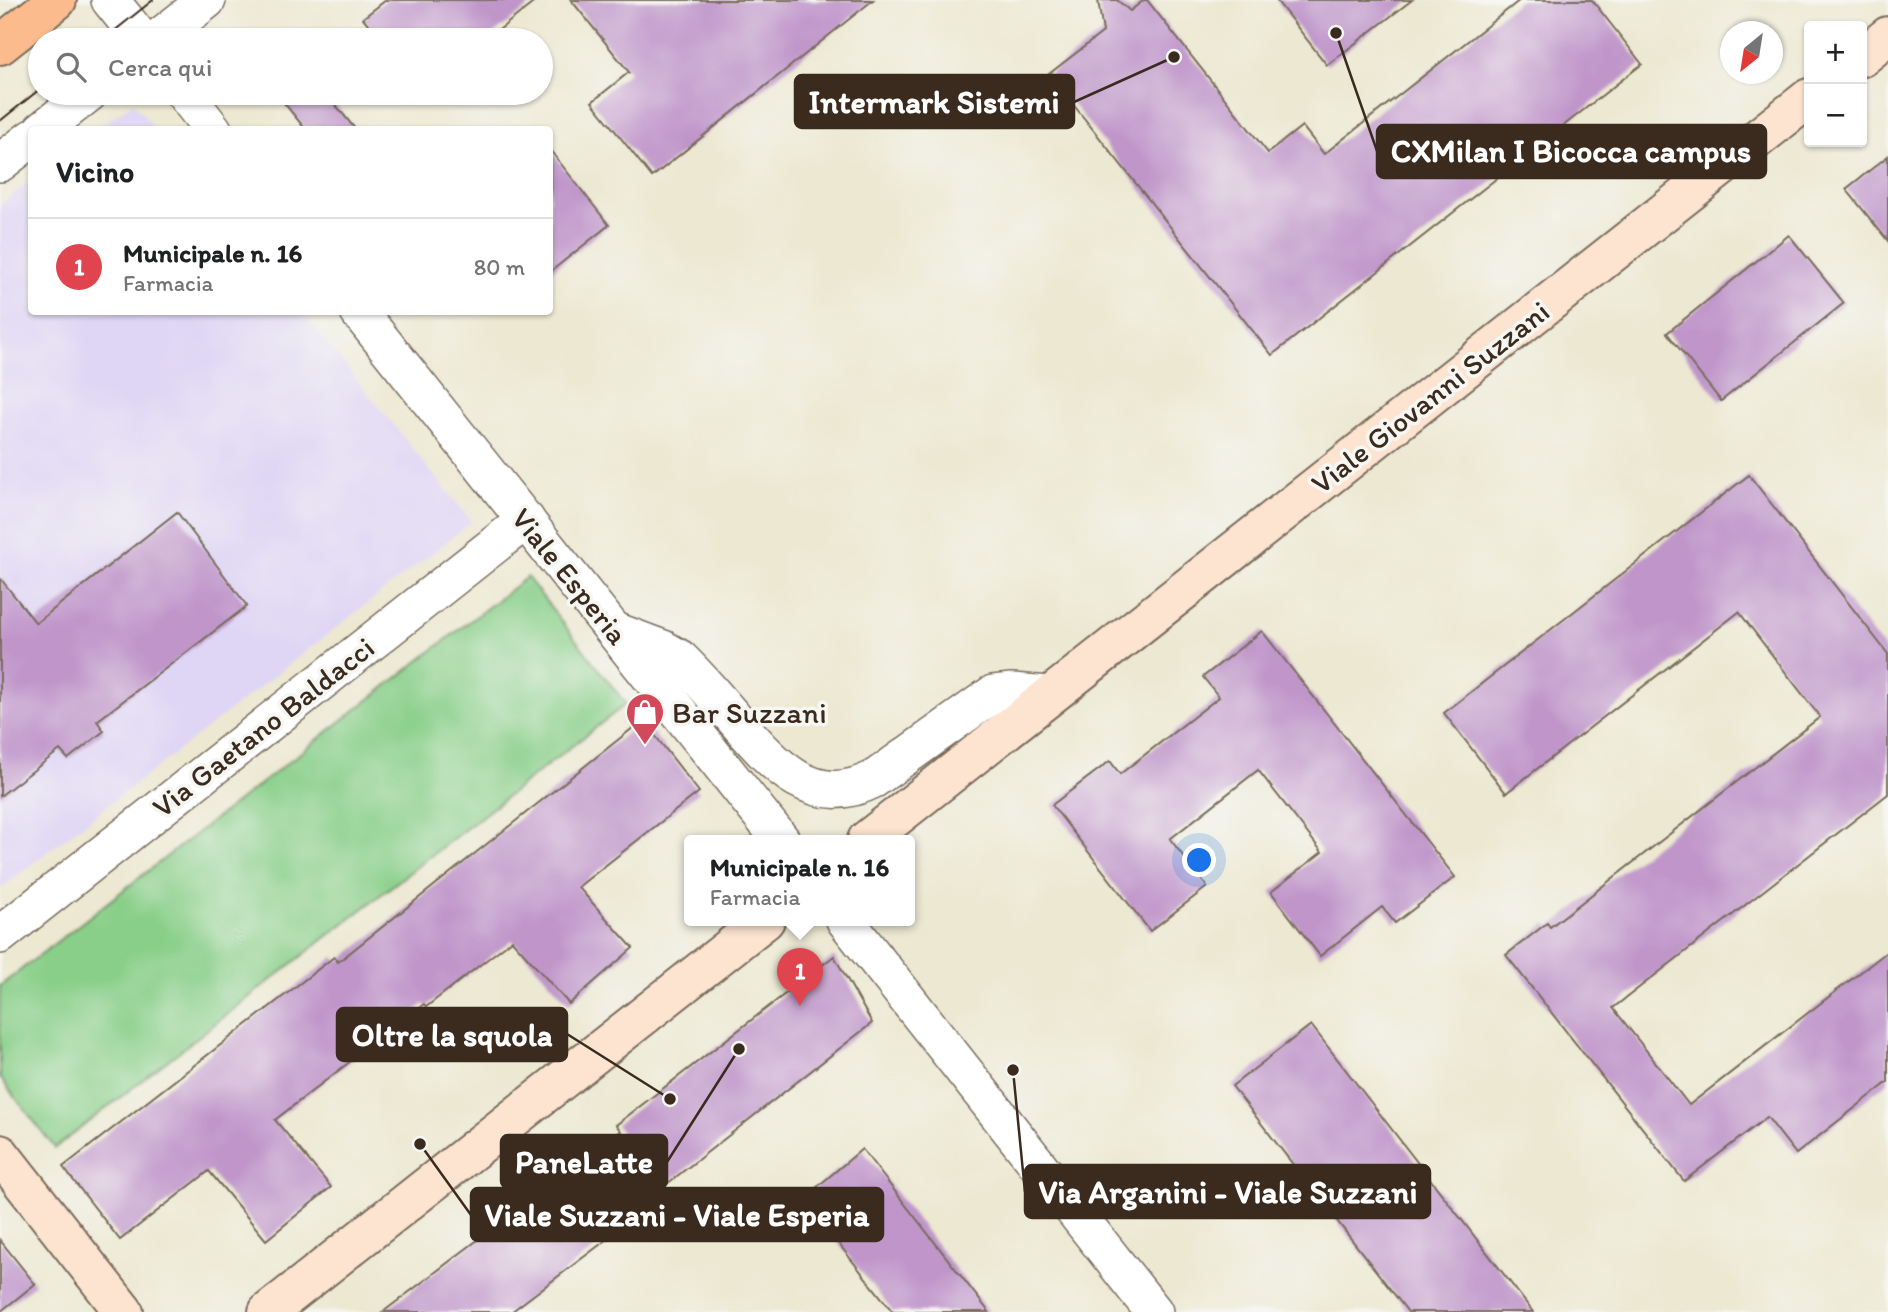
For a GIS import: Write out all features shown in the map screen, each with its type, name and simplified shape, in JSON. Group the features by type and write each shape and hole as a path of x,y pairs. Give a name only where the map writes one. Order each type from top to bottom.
{"main road":[{"path":"0,45 57,0"}],"street":[{"path":"110,0 132,28"},
{"path":"171,28 207,0"},
{"path":"1867,53 1888,36"},
{"name":"Viale Giovanni Suzzani","path":"873,835 1804,102"},
{"path":"47,126 74,105"},
{"path":"194,105 211,126"},
{"path":"0,163 28,141"},
{"name":"Viale Esperia","path":"361,315 777,835"},
{"name":"Via Gaetano Baldacci","path":"0,935 526,520"},
{"path":"614,631 663,649 679,658 767,756 800,780 820,788 857,788 874,779 993,694 1012,692 1050,695"},
{"path":"268,1312 757,926"},
{"path":"850,926 1154,1312"},
{"path":"0,1154 124,1312"}],"shaded area":[{"path":"129,105 135,105 153,126 101,126"},
{"path":"28,182 28,315 304,315 472,522 0,889 0,205"}],"green space":[{"path":"527,577 626,704 55,1148 0,1078 0,986"}],"building":[{"path":"386,0 537,0 501,28 371,28 363,18"},
{"path":"571,0 873,0 652,177 592,102 629,72"},
{"path":"1098,0 1117,0 1130,11 1147,0 1268,153 1302,126 1324,154 1520,0 1592,0 1642,64 1272,355 1049,74 1103,32"},
{"path":"1276,0 1412,0 1327,65"},
{"path":"286,105 336,105 353,126 303,126"},
{"path":"553,154 609,225 553,270"},
{"path":"1888,156 1888,241 1846,189"},
{"path":"1789,235 1844,303 1721,401 1667,333"},
{"path":"1749,475 1888,654 1888,794 1613,1008 1689,1105 1888,951 1888,1082 1796,1154 1767,1117 1684,1181 1506,955 1547,923 1550,927 1820,717 1739,612 1506,793 1444,713"},
{"path":"177,512 247,606 97,721 104,731 68,759 60,750 0,796 0,578 36,623"},
{"path":"1262,631 1455,877 1395,923 1382,907 1320,956 1271,892 1322,852 1258,770 1170,839 1207,887 1150,931 1052,805 1110,761 1120,774 1219,697 1203,677"},
{"path":"643,720 699,792 578,887 633,948 569,1004 512,940 426,1007 424,1004 275,1120 331,1187 266,1240 209,1171 120,1240 63,1167 334,957 338,962"},
{"path":"834,956 872,1023 630,1213 634,1219 511,1312 383,1312 621,1131 616,1125"},
{"path":"1311,1025 1533,1312 1408,1312 1232,1086"},
{"path":"862,1149 989,1312 893,1312 803,1199"},
{"path":"0,1240 35,1284 0,1312"}],"tram line":[{"path":"118,28 153,0"},
{"path":"0,121 28,99"}],"place":[{"name":"CXMilan I Bicocca campus","path":"1336,33"},
{"name":"Intermark Sistemi","path":"1174,57"},
{"name":"Bar Suzzani","path":"645,746"},
{"name":"Municipale n. 16","path":"800,1006"},
{"name":"PaneLatte","path":"739,1049"},
{"name":"Via Arganini - Viale Suzzani","path":"1013,1070"},
{"name":"Oltre la squola","path":"670,1099"},
{"name":"Viale Suzzani - Viale Esperia","path":"420,1144"}]}
